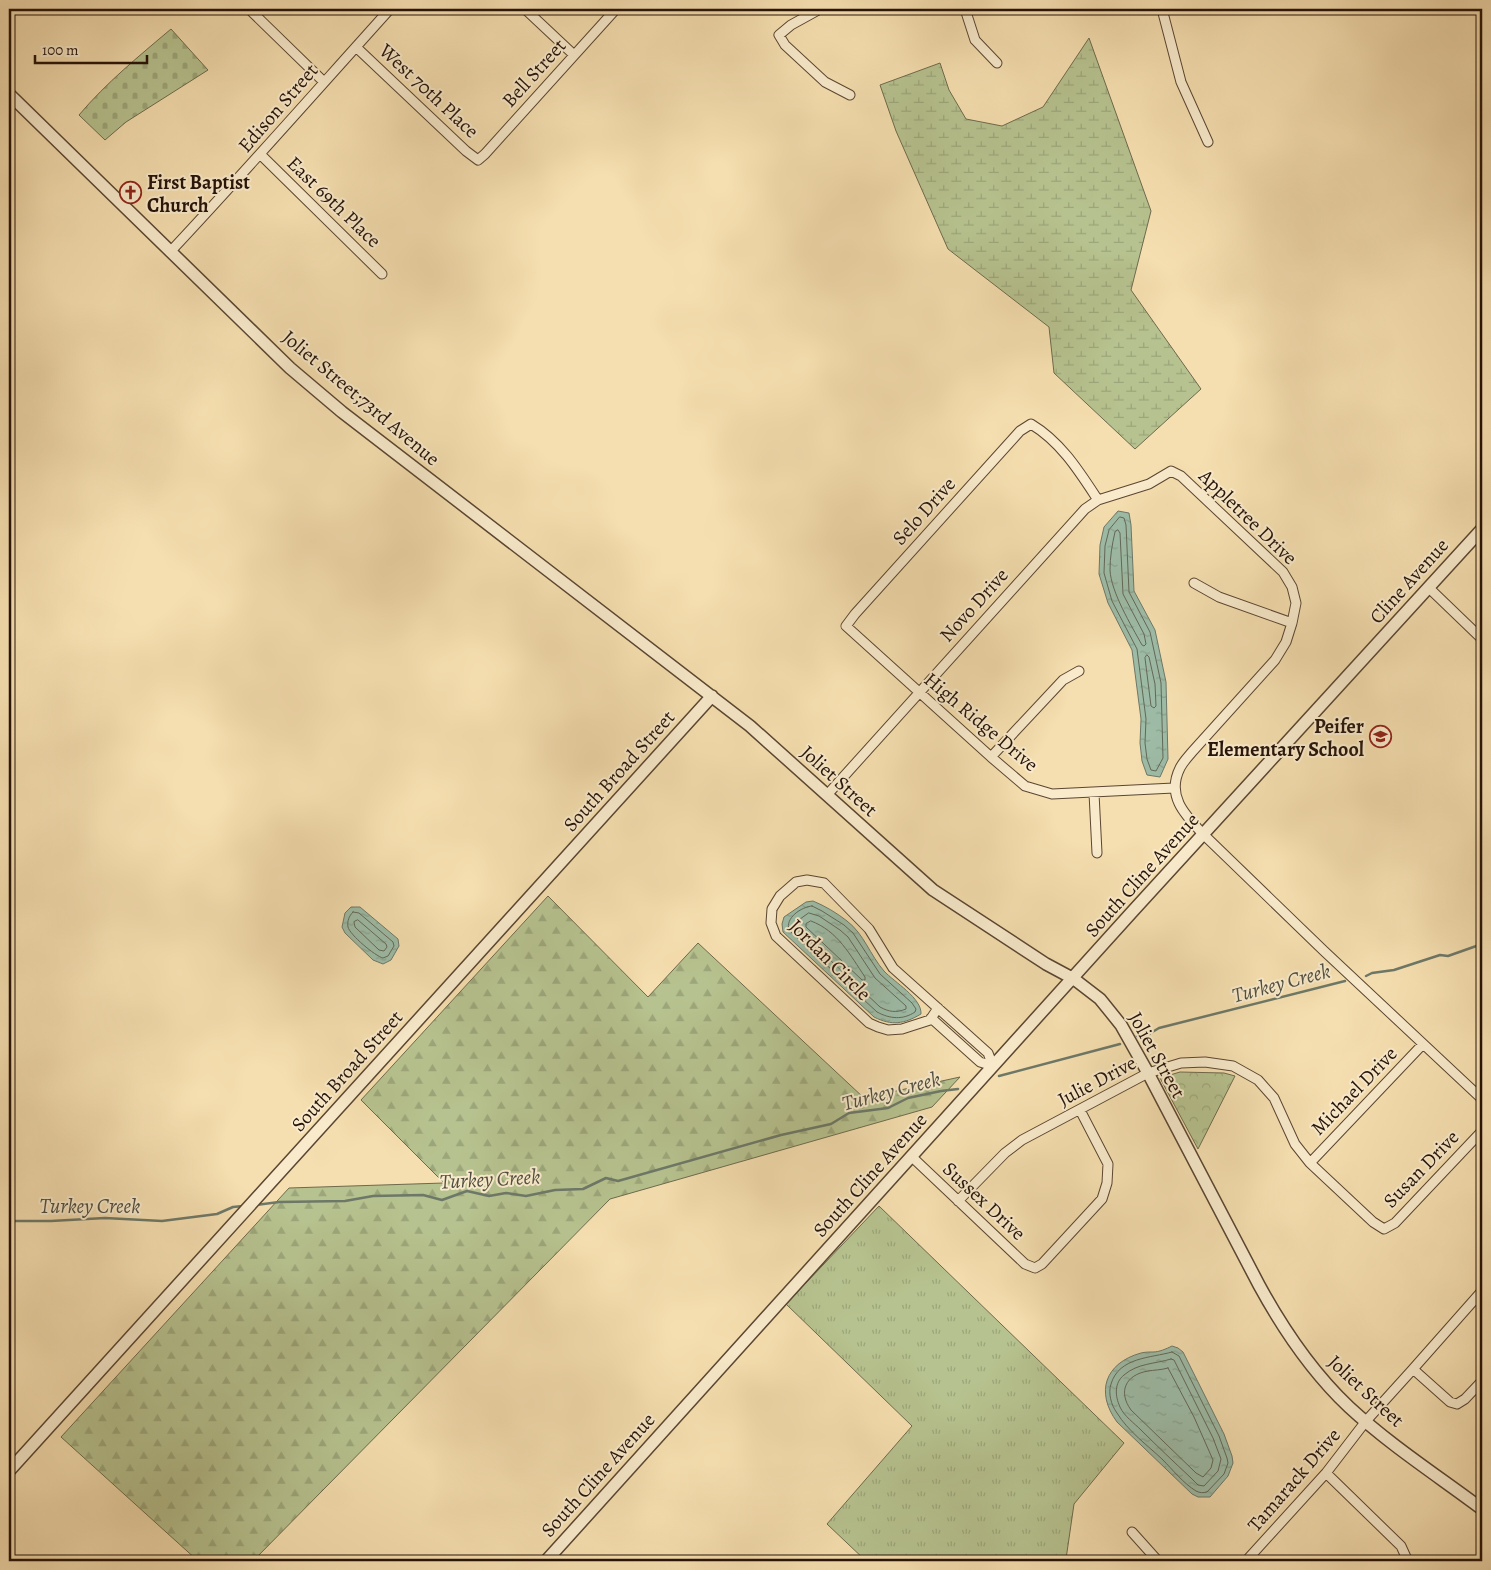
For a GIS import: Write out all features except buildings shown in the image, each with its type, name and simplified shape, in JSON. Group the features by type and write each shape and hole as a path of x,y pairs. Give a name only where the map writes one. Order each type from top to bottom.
{"street":[{"path":"249,9 324,82"},
{"name":"Edison Street","path":"170,252 261,155 390,9"},
{"path":"524,9 574,55"},
{"name":"Bell Street","path":"478,160 616,9"},
{"path":"820,9 791,25 779,35 785,45 825,82 850,95"},
{"path":"965,9 975,40 997,63"},
{"path":"1162,9 1180,82 1208,142"},
{"name":"West 70th Place","path":"356,47 466,151 478,160"},
{"name":"Joliet Street;73rd Avenue","path":"10,99 290,368 342,412 592,606 712,696"},
{"name":"East 69th Place","path":"261,155 382,274"},
{"name":"Selo Drive","path":"846,626 1020,431 1031,424 1056,443 1075,465 1098,500"},
{"name":"Novo Drive","path":"827,795 1078,516 1098,500 1149,484 1171,472"},
{"name":"Appletree Drive","path":"1171,472 1181,476 1283,572 1292,587 1296,603 1286,642 1275,660 1192,752 1180,768 1174,788"},
{"name":"Cline Avenue","path":"1364,658 1482,529"},
{"path":"1194,583 1219,598 1292,623"},
{"path":"1429,588 1480,634"},
{"name":"High Ridge Drive","path":"846,626 919,693 1026,786 1052,794 1174,788"},
{"name":"South Cline Avenue","path":"546,1561 1364,658"},
{"path":"991,757 1062,680 1079,671"},
{"name":"Joliet Street","path":"712,696 750,726 934,890 1046,964 1074,978 1100,999 1112,1013 1148,1073 1273,1311 1296,1345 1349,1407 1482,1509"},
{"name":"South Broad Street","path":"9,1471 712,696"},
{"path":"1174,788 1178,803 1187,817 1203,834 1482,1099"},
{"path":"1094,793 1097,853"},
{"name":"Jordan Circle","path":"932,1018 902,1028 888,1030 869,1023 776,936 771,923 772,909 780,896 796,882 808,880 824,883 869,929 893,968 988,1053 993,1066"},
{"path":"938,1008 932,1018 980,1062 993,1066"},
{"name":"Michael Drive","path":"1310,1163 1423,1044"},
{"name":"Julie Drive","path":"958,1201 1010,1149 1022,1140 1148,1073 1181,1063 1205,1062 1233,1066 1258,1080 1274,1098 1296,1144 1310,1163 1373,1222 1384,1229"},
{"name":"Sussex Drive","path":"911,1156 1025,1264 1035,1268 1042,1264 1102,1199 1107,1183 1108,1164 1080,1110"},
{"name":"Susan Drive","path":"1384,1229 1395,1223 1482,1130"},
{"name":"Tamarack Drive","path":"1246,1561 1326,1473 1366,1421 1482,1291"},
{"path":"1414,1369 1450,1402 1457,1404 1465,1399 1482,1380"},
{"path":"1326,1473 1401,1546 1406,1557 1405,1561"},
{"path":"1132,1532 1158,1561"}],"green space":[{"path":"171,29 208,70 126,122 105,140 79,115 112,81"},
{"path":"1089,38 1151,211 1131,290 1201,389 1135,449 1054,373 1049,327 948,249 896,131 880,85 940,63 949,90 966,119 1002,126 1043,107"},
{"path":"548,896 648,997 698,943 864,1098 960,1077 932,1107 610,1199 253,1561 198,1561 61,1437 289,1188 444,1183 361,1100"},
{"path":"1180,1072 1224,1073 1235,1076 1198,1149 1160,1078"},
{"path":"879,1206 1124,1443 1074,1504 1066,1559 1068,1561 866,1561 827,1524 912,1426 786,1304"}],"water":[{"path":"1118,511 1129,513 1134,591 1155,630 1166,682 1168,759 1160,777 1147,775 1142,761 1140,743 1141,719 1132,650 1108,603 1099,574 1100,545 1104,527"},
{"path":"813,901 835,912 853,926 884,971 917,1002 921,1014 898,1023 887,1022 874,1017 783,932 782,924 784,917 806,902"},
{"path":"351,907 360,907 398,939 399,946 391,960 383,964 373,960 345,933 342,927 345,913"},
{"path":"1172,1346 1183,1352 1224,1434 1232,1456 1233,1463 1228,1476 1210,1497 1198,1497 1192,1494 1117,1422 1106,1400 1107,1380 1119,1364 1141,1353 1158,1351"}],"waterway":[{"name":"Turkey Creek","path":"1366,976 1372,973 1394,970 1440,955 1448,956 1482,944"},
{"name":"Turkey Creek","path":"1137,1036 1149,1034 1159,1028 1345,981"},
{"name":"Turkey Creek","path":"999,1076 1120,1044"},
{"name":"Turkey Creek","path":"256,1205 279,1202 345,1201 373,1196 423,1195 442,1200 467,1191 489,1196 506,1193 526,1196 555,1190 583,1189 606,1178 618,1181 781,1135 831,1124 849,1113 888,1108 908,1098 958,1089"},
{"name":"Turkey Creek","path":"9,1221 105,1218 162,1221 217,1214 233,1207 243,1206"}],"place":[{"name":"First Baptist Church","path":"131,193"},
{"name":"Peifer Elementary School","path":"1380,737"}]}
